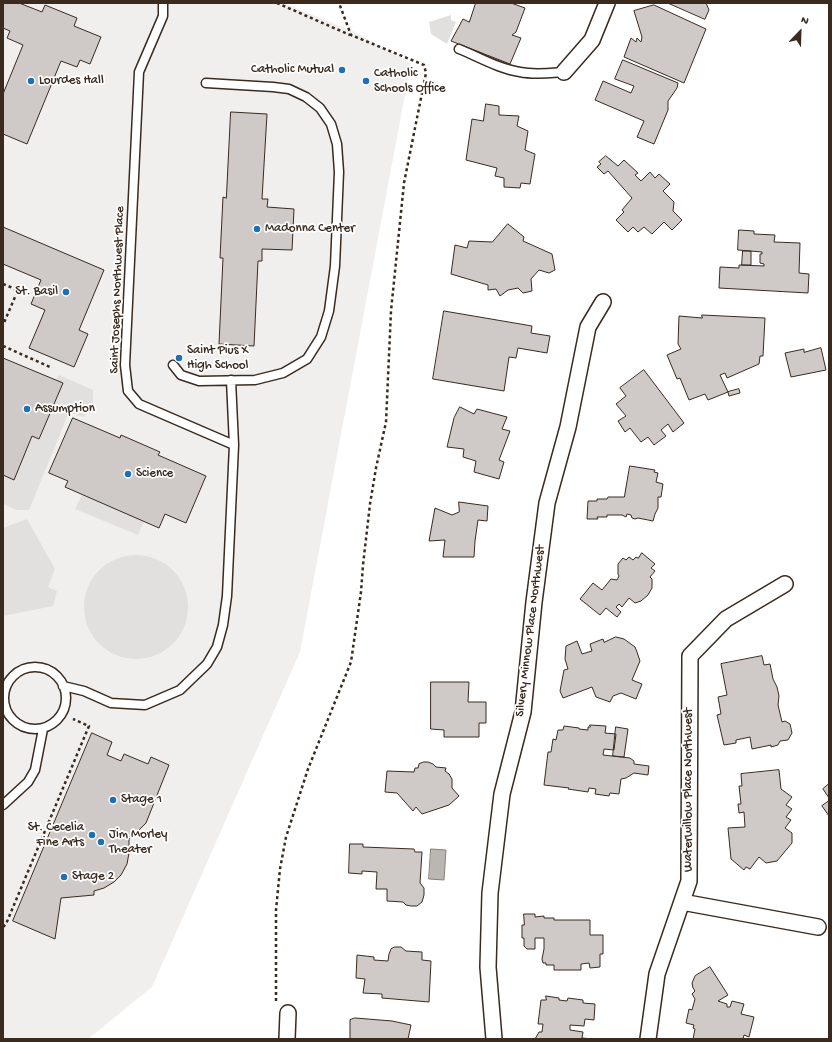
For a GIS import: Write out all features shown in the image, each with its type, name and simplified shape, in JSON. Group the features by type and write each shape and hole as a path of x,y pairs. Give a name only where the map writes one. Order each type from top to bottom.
{"street":[{"path":"564,72 592,40 607,3"},
{"name":"Silvery Minnow Place Northwest","path":"494,1039 488,967 490,893 502,794 523,712 546,503 568,427 588,327 603,302"},
{"name":"Waterwillow Place Northwest","path":"648,1039 657,974 689,881 690,656 726,619 785,584"},
{"path":"682,902 818,927"},
{"path":"282,1010 287,1039"}],"lane":[{"name":"Saint Josephs Northwest Place","path":"163,3 163,16 140,72 125,365 128,391 139,404 234,445"},
{"path":"459,48 504,68 519,72 534,74 564,72"},
{"path":"173,365 181,375 199,381 255,380 283,373 307,359 321,337 329,312 335,266 339,172 336,144 331,124 320,108 306,98 288,89 206,82"},
{"path":"64,686 84,691 111,703 145,705 180,690 208,664 217,647 223,625 227,596 234,445 231,380"},
{"path":"32,667 51,671 64,686 66,705 60,716 53,724 43,729 34,730 25,728 17,724 4,710 4,691 8,682 14,675 22,670 32,667"},
{"path":"3,805 28,782 35,770 43,729"}],"path":[{"path":"277,3 424,65 426,73 404,183 391,311 386,422 370,504 361,592 351,662 308,769 286,837 280,869 276,910 282,1010"},
{"path":"339,3 351,35"},
{"path":"3,284 18,290 3,325"},
{"path":"3,346 50,367"},
{"path":"3,926 6,924 89,726 73,719"}],"shaded area":[{"name":"Saint Pius X High School","path":"3,3 283,3 355,32 411,63 300,652 152,987 88,1039 3,1039"},
{"path":"451,15 451,20 456,22 447,44 431,34 429,22"},
{"path":"59,375 93,390 93,407 84,417 69,412 29,510 17,510 3,504 3,475 14,479 32,436 40,438 63,383 56,380"},
{"path":"82,495 144,521 138,535 75,509"},
{"path":"27,519 55,569 48,587 57,591 53,606 3,616 3,528"},
{"path":"136,555 156,559 165,563 173,570 180,578 184,587 188,607 184,627 180,636 173,644 165,651 156,655 136,659 116,655 107,651 99,644 92,636 88,627 84,607 88,587 92,578 99,570 107,563 116,559"},
{"path":"431,849 446,850 444,880 429,879"}],"building":[{"name":"Lourdes Hall","path":"3,3 19,3 42,12 45,5 77,18 74,26 101,37 90,64 80,60 77,67 61,61 27,144 3,134 3,94 23,45 7,38 10,31 3,28"},
{"path":"476,3 511,3 525,8 516,32 512,35 521,38 510,64 451,41 463,19 469,22"},
{"path":"668,3 706,3 709,10 705,19"},
{"path":"654,5 706,29 684,83 624,57 631,38 636,42 637,38 641,42 642,37 634,11"},
{"path":"623,60 678,83 677,88 668,101 668,110 654,144 637,137 644,121 595,100 603,81 631,93 634,86 615,79"},
{"path":"486,104 499,106 499,115 519,116 517,126 528,131 525,150 535,154 530,184 521,183 520,188 504,187 504,178 495,176 497,168 466,160 472,119 483,121"},
{"name":"Madonna Center","path":"231,112 267,114 262,199 268,199 267,207 294,209 292,250 262,249 262,261 258,261 254,346 219,344 223,258 220,258 223,197 226,198"},
{"path":"606,156 618,166 624,160 638,173 635,175 641,181 650,172 655,178 659,174 670,184 663,191 674,202 673,211 682,220 672,230 664,222 652,234 644,227 638,232 633,227 628,232 616,220 624,212 622,210 632,198 608,171 604,174 597,167 601,164 599,162"},
{"path":"508,224 524,237 523,241 552,254 555,270 549,273 539,270 531,279 532,291 523,293 518,288 508,290 500,296 496,289 488,290 488,285 451,274 455,245 467,248 469,241 492,242"},
{"name":"St. Basil","path":"3,227 104,270 79,330 88,334 74,367 29,348 45,310 31,304 41,280 3,264"},
{"path":"739,230 754,231 754,234 775,235 774,242 800,243 799,273 809,274 808,293 719,288 720,267 739,268 739,265 764,266 764,264 760,263 760,254 762,254 762,252 738,250"},
{"path":"743,251 751,251 751,265 742,265"},
{"path":"444,311 532,326 531,333 550,336 547,353 518,348 516,358 509,357 504,391 433,379"},
{"path":"702,315 765,318 763,356 760,356 759,364 727,378 725,373 720,375 728,392 708,400 705,394 689,400 680,378 677,379 667,355 681,349 678,344 679,316 702,318"},
{"path":"821,348 826,370 791,377 785,353 804,349 804,352"},
{"name":"Assumption","path":"3,358 63,383 39,439 32,436 14,480 3,475"},
{"path":"644,370 684,423 673,432 668,424 661,430 666,436 654,445 648,437 641,442 630,428 625,432 618,421 626,416 616,404 626,396 620,388"},
{"path":"739,389 740,393 729,396 728,392"},
{"path":"460,407 474,414 477,409 507,417 502,429 510,431 499,460 504,462 499,479 474,472 476,461 463,457 464,449 447,447 454,418"},
{"name":"Science","path":"73,418 120,438 121,435 160,452 158,455 206,476 186,523 165,514 159,528 65,487 68,481 49,473"},
{"path":"630,466 655,470 654,472 658,473 656,482 663,484 661,497 658,497 658,508 653,521 638,518 635,519 632,518 631,515 627,514 626,517 622,515 607,515 607,517 597,517 598,519 587,519 588,501 607,499 608,497 624,497"},
{"path":"459,502 488,506 487,521 478,520 474,557 443,557 445,540 429,541 435,508 452,515 459,512"},
{"path":"642,553 655,564 651,568 655,571 650,577 652,579 652,588 648,595 641,601 635,603 629,598 622,607 619,604 616,607 621,612 617,617 606,608 600,615 580,599 593,583 602,590 611,579 617,580 619,576 618,564 623,558 626,560 629,557 633,560 636,557 638,558"},
{"path":"616,637 624,639 635,647 640,661 632,680 642,684 636,699 621,693 613,696 610,702 596,697 592,687 563,698 560,691 564,670 568,669 565,659 566,646 577,641 582,654 592,651 590,644 603,639 604,642"},
{"path":"762,656 764,665 770,664 773,679 777,687 779,696 778,705 782,722 785,721 790,724 792,733 788,740 780,741 778,745 771,747 771,745 752,749 750,737 736,740 736,743 724,745 717,715 721,714 718,697 727,695 721,664"},
{"path":"431,682 469,682 468,702 486,702 486,723 479,723 479,737 444,737 444,730 431,729"},
{"path":"590,725 606,726 605,733 616,734 614,750 604,749 603,755 630,758 634,761 634,764 649,766 648,775 634,773 621,779 619,794 610,793 609,796 595,794 596,789 589,788 588,792 544,785 548,752 551,752 553,739 556,740 558,730 563,730 564,726 588,730"},
{"path":"616,727 628,729 624,757 613,756"},
{"name":"St. Cecelia Fine Arts","path":"92,733 112,742 107,755 121,761 124,754 148,764 151,757 169,765 146,823 129,839 127,864 121,875 114,882 104,888 94,891 94,895 61,898 55,939 13,921"},
{"path":"424,762 433,764 436,767 446,768 445,771 452,779 452,788 459,796 449,805 422,814 416,807 413,811 397,793 385,792 387,771 414,772 415,768 418,768 419,764"},
{"path":"779,770 781,789 792,797 786,805 792,809 786,817 791,820 785,828 792,833 792,843 777,861 766,863 759,857 750,869 746,867 744,870 731,859 728,828 745,827 744,812 739,813 738,804 741,804 739,786 742,786 741,774"},
{"path":"829,784 829,798 823,789"},
{"path":"829,801 829,816 822,806"},
{"path":"350,844 363,844 363,847 414,849 415,852 422,852 420,883 424,888 424,895 422,902 417,906 411,906 406,905 403,902 387,901 387,889 376,889 377,872 362,871 362,874 349,873"},
{"path":"524,914 535,914 535,917 544,916 544,918 554,918 554,920 590,920 590,935 603,935 603,954 600,954 600,967 590,968 589,963 581,964 581,970 554,970 554,965 546,965 546,963 543,963 544,938 535,938 535,949 527,949 524,946 524,938 522,938 522,925 524,925"},
{"path":"401,947 406,951 422,952 422,960 431,961 429,1002 382,998 382,994 363,993 365,979 356,978 357,955 374,957 374,960 388,961 391,949"},
{"path":"710,967 728,995 718,1001 727,1004 727,1007 730,1007 732,1001 744,1004 741,1014 754,1017 749,1037 744,1035 743,1039 693,1039 695,1029 693,1028 694,1025 686,1023 689,1009 692,1010 695,999 692,994 695,991 692,983 695,976"},
{"path":"546,996 567,1001 568,998 583,1000 583,1003 595,1004 594,1020 585,1019 584,1026 570,1025 570,1030 583,1032 582,1038 593,1039 535,1039 539,1032 542,1032 543,1024 538,1024 541,1000 546,1000"},
{"path":"355,1018 392,1021 411,1025 408,1039 350,1039 350,1020"}],"place":[{"name":"Catholic Mutual","path":"342,70"},
{"name":"Lourdes Hall","path":"31,81"},
{"name":"Catholic Schools Office","path":"366,81"},
{"name":"Madonna Center","path":"257,229"},
{"name":"St. Basil","path":"66,292"},
{"name":"Saint Pius X High School","path":"179,358"},
{"name":"Assumption","path":"27,409"},
{"name":"Science","path":"128,474"},
{"name":"Stage 1","path":"113,800"},
{"name":"St. Cecelia Fine Arts","path":"92,835"},
{"name":"Jim Morley Theater","path":"101,842"},
{"name":"Stage 2","path":"64,877"}]}
